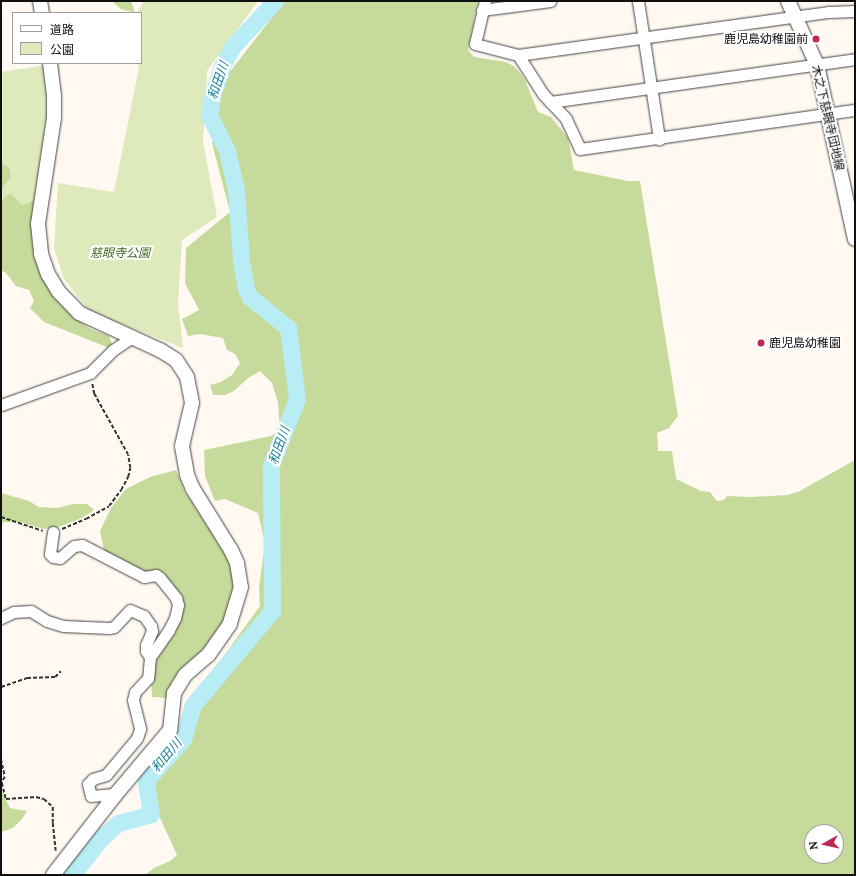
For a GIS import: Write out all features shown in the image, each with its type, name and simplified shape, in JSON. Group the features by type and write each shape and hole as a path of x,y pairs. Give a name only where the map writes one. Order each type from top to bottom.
{"street":[{"path":"40,1 42,12"},
{"path":"550,1 484,5 475,44 518,55 795,16 845,10 855,11"},
{"path":"638,1 659,138"},
{"name":"木之下慈眼寺団地線","path":"788,1 816,65 853,220 855,239"},
{"path":"518,55 543,94 566,119 580,149 855,110"},
{"path":"550,102 651,89 855,59"},
{"path":"50,64 54,97 54,118 38,224 41,254 53,283 71,305 89,319 160,350 176,360 187,377 192,403 182,446 187,475 193,489 237,562 241,587 230,624 208,655 185,675 174,693 170,730 116,794 57,871"},
{"path":"1,405 90,373 113,350 132,337"},
{"path":"53,532 50,554 53,558 60,558 74,546 82,545 144,577 156,575 176,598 178,605 175,618 169,630 150,657 148,678 135,692 133,700 140,729 137,738 106,775 93,779 88,784 90,796 116,794"},
{"path":"1,618 14,612 31,611 47,621 59,625 109,628 114,627 130,610 136,611 144,616 151,626 152,631 146,645 146,651 150,657"}],"path":[{"path":"1,517 40,531 53,532 81,522 108,506 121,490 128,477 130,468 128,455 94,394 90,373"},
{"path":"1,687 27,678 55,677 61,671"},
{"path":"1,759 5,777 2,783 6,799 36,797 44,799 53,807 56,853 55,860 57,871"}],"green space":[{"path":"112,1 131,1 135,12 132,12 121,9"},
{"name":"慈眼寺公園","path":"144,1 258,1 207,71 203,141 217,217 182,240 178,304 183,348 89,311 64,279 54,248 58,183 114,192 139,68 138,64 142,64 142,12 138,12"},
{"path":"285,1 478,1 468,50 474,57 506,62 515,67 524,78 538,112 551,117 568,138 574,170 628,181 640,181 678,416 669,428 657,433 658,451 672,451 676,479 701,491 710,492 717,501 724,500 727,496 752,497 787,495 798,492 855,460 855,875 145,875 154,868 170,861 177,855 156,809 149,779 165,750 179,732 192,694 213,671 260,606 259,588 265,543 258,513 225,499 215,501 205,476 204,450 271,436 280,430 278,402 272,383 260,371 248,378 234,391 225,395 213,395 210,385 221,382 232,375 240,363 235,354 227,350 223,338 200,334 188,336 182,319 199,310 185,283 186,248 230,212 212,143 225,78"},
{"path":"45,65 49,117 32,228 1,228 1,72"},
{"path":"1,163 9,167 11,177 1,189"},
{"path":"10,193 22,205 36,200 32,239 36,258 75,318 89,328 109,336 112,344 109,348 44,322 30,308 34,301 29,290 16,286 6,273 1,270 1,201"},
{"path":"176,470 185,492 232,562 235,581 224,621 207,647 184,666 172,681 167,698 152,697 151,678 154,657 175,625 177,596 148,575 118,561 104,550 100,531 111,508 126,489 150,477"},
{"path":"1,493 29,501 39,507 57,508 73,504 87,504 94,510 82,518 56,528 43,529 21,522 4,522 1,524"},
{"path":"1,790 10,808 27,811 22,819 13,828 1,832"}],"waterway":[{"name":"和田川","path":"72,875 101,838 118,823 151,814 146,781 183,739 193,705 272,611 271,465 297,399 288,328 250,297 246,289 241,260 236,190 227,151 209,115 212,96 223,64 233,46 275,1"}],"place":[{"name":"鹿児島幼稚園前","path":"816,39"},
{"name":"鹿児島幼稚園","path":"761,343"}]}
